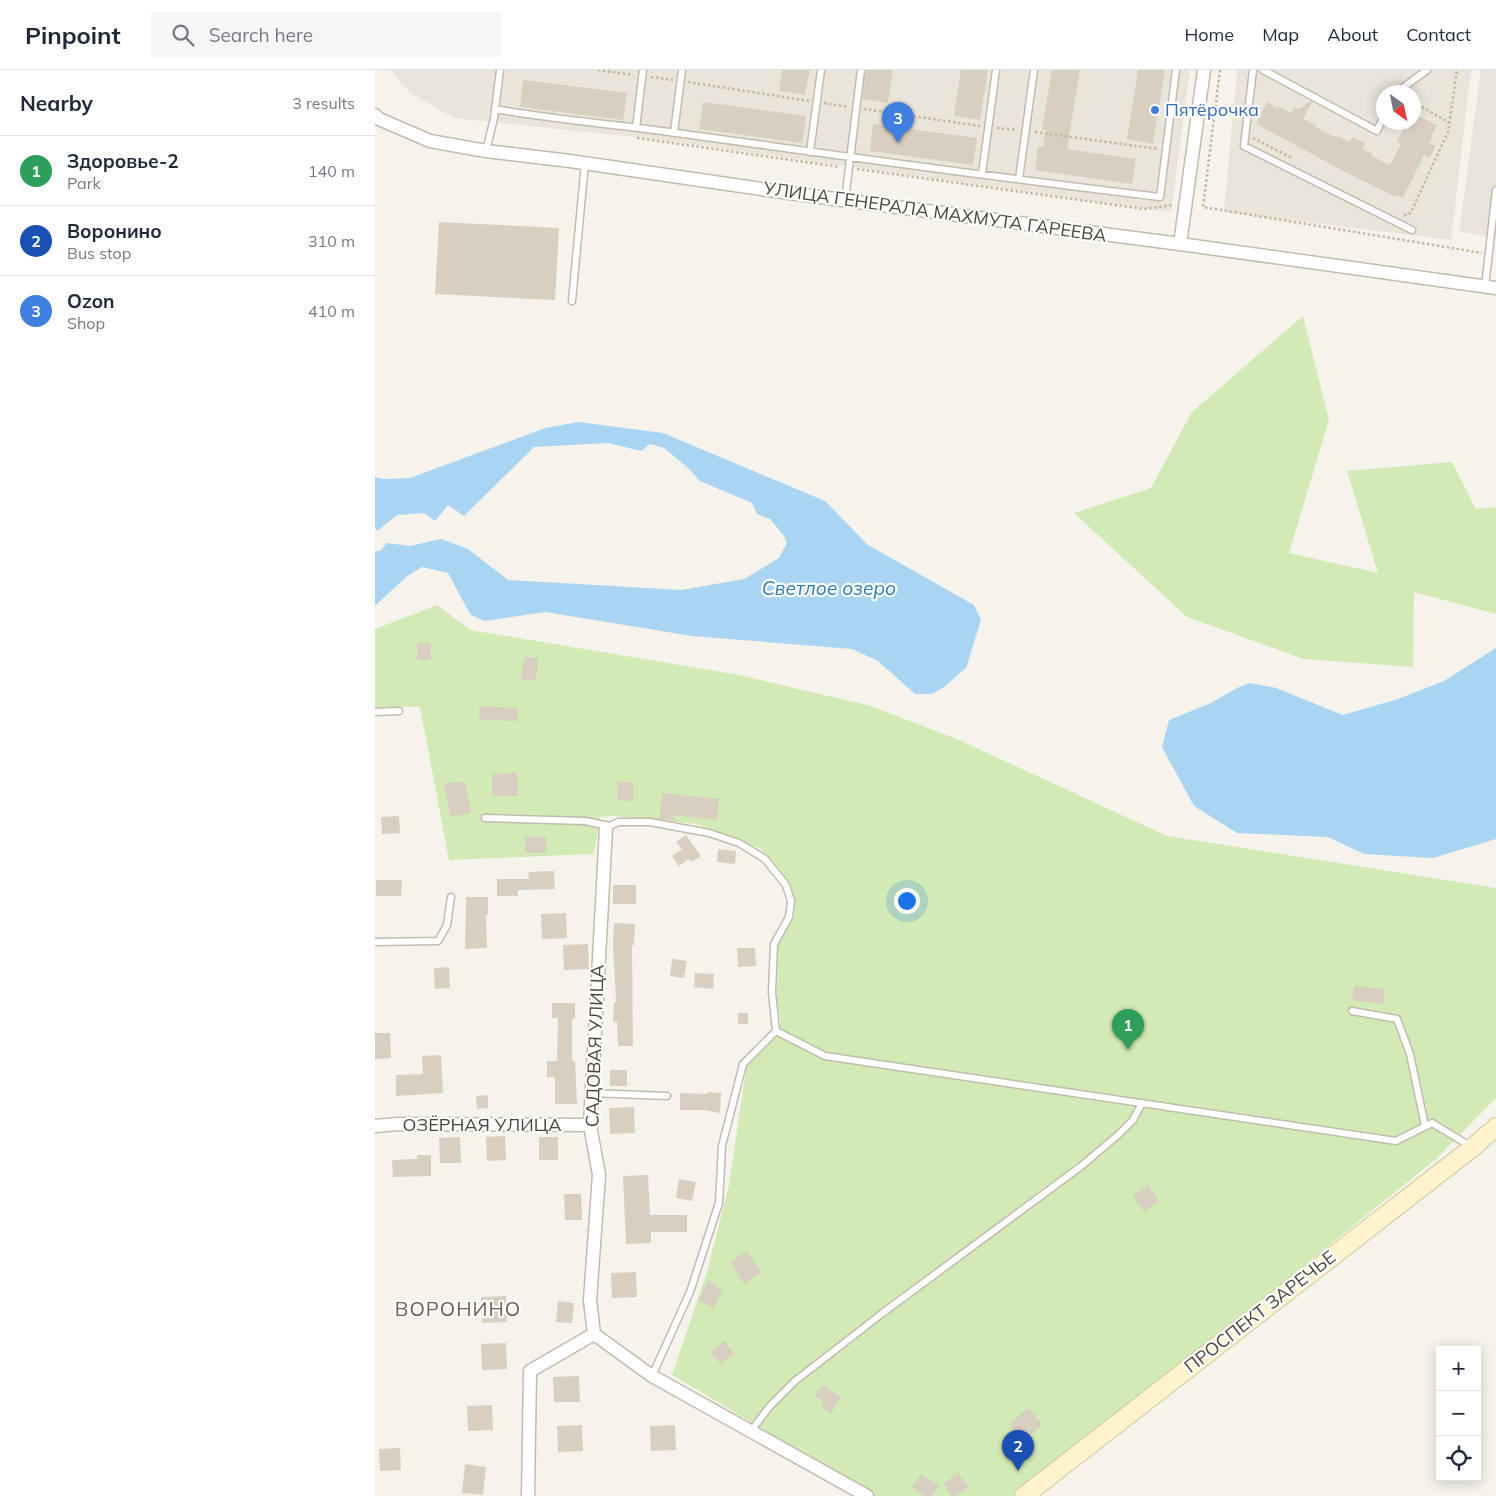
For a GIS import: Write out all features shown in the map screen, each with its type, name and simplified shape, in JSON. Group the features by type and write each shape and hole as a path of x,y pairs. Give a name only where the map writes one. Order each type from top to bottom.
{"street":[{"path":"1180,244 1205,70"},
{"name":"УЛИЦА ГЕНЕРАЛА МАХМУТА ГАРЕЕВА","path":"377,117 430,141 486,151 1491,287"},
{"name":"САДОВАЯ УЛИЦА","path":"594,1334 590,1300 599,1175 590,1125 606,828"},
{"name":"ОЗЁРНАЯ УЛИЦА","path":"375,1126 398,1124 590,1125"},
{"name":"ПРОСПЕКТ ЗАРЕЧЬЕ","path":"1024,1496 1472,1148 1496,1127"},
{"path":"528,1496 530,1371 594,1334 652,1376 861,1495"}],"lane":[{"path":"486,151 495,109 500,70"},
{"path":"674,132 682,70"},
{"path":"810,152 821,70"},
{"path":"845,200 861,70"},
{"path":"983,174 996,70"},
{"path":"1019,179 1034,70"},
{"path":"495,109 534,116 674,132 850,158 1160,197 1176,70"},
{"path":"1253,70 1244,146 1412,230"},
{"path":"1263,70 1377,130"},
{"path":"1407,85 1427,70"},
{"path":"636,128 643,73"},
{"path":"572,301 585,164"},
{"path":"1491,287 1489,254 1496,190"},
{"path":"375,712 399,711"},
{"path":"485,818 585,821 604,825 606,828 618,822 650,822 663,826 709,832 739,842 765,859 786,885 791,901 789,916 774,944 772,992 776,1031"},
{"path":"375,942 438,941 447,925 451,898"},
{"path":"1352,1011 1397,1019 1410,1054 1425,1126"},
{"path":"776,1031 825,1056 1396,1140 1433,1123 1472,1148"},
{"path":"652,1376 690,1292 719,1202 722,1146 743,1064 776,1031"},
{"path":"591,1093 667,1096"},
{"path":"751,1431 770,1406 795,1382 884,1312 1080,1167 1118,1136 1133,1120 1142,1103"}],"path":[{"path":"598,70 643,73 857,108 1166,150"},
{"path":"1221,70 1203,207 1489,254"},
{"path":"1399,214 1407,215 1411,212 1448,132 1457,70"},
{"path":"1421,107 1450,123"},
{"path":"1250,134 1251,137 1295,160"},
{"path":"632,138 1135,208 1144,209 1168,206"}],"shaded area":[{"path":"390,70 1190,70 1171,212 662,140 454,118 410,93"},
{"path":"1237,70 1471,70 1451,240 1224,212"},
{"path":"1481,70 1496,70 1496,237 1459,232"}],"green space":[{"path":"1303,316 1329,420 1289,553 1378,573 1347,471 1452,462 1476,509 1496,507 1496,614 1414,592 1413,667 1304,659 1187,617 1074,513 1151,488 1192,412"},
{"path":"437,605 470,630 739,675 871,706 959,740 1167,836 1496,888 1496,1098 1436,1159 1018,1496 875,1496 672,1375 707,1272 729,1185 747,1063 774,1038 781,1023 777,1000 778,946 795,914 794,898 788,881 761,849 696,824 613,816 600,817 594,854 449,860 420,707 375,707 375,629"}],"water":[{"name":"Светлое озеро","path":"579,422 663,433 825,501 868,545 974,605 981,620 966,668 944,687 932,694 915,694 878,661 852,649 692,636 545,612 484,621 470,614 448,573 422,567 406,577 375,606 375,551 380,551 387,543 410,546 441,539 468,549 508,580 682,590 744,579 779,558 787,543 784,536 770,519 757,514 752,503 700,481 686,466 664,448 650,444 641,451 608,443 534,447 464,516 448,505 435,521 424,513 397,515 377,531 375,528 375,477 384,479 410,478 545,428"},
{"path":"1496,648 1496,839 1433,858 1364,854 1328,837 1237,833 1194,806 1162,747 1169,720 1211,703 1250,683 1276,688 1343,715 1398,699 1444,681"}],"building":[{"path":"782,70 810,70 805,95 779,91"},
{"path":"866,70 893,70 888,103 862,99"},
{"path":"961,70 988,70 980,120 954,116"},
{"path":"1052,70 1080,70 1067,149 1136,159 1132,184 1035,170 1038,146 1043,147 1046,130 1042,130"},
{"path":"1138,70 1165,70 1153,144 1127,139"},
{"path":"523,80 627,93 623,120 520,107"},
{"path":"1311,101 1303,119 1337,138 1338,136 1350,142 1353,137 1365,143 1362,149 1390,165 1401,144 1397,142 1403,130 1421,130 1421,117 1437,125 1431,136 1433,137 1430,143 1436,146 1429,158 1424,155 1403,198 1397,195 1396,197 1256,124 1267,102 1291,113 1294,107 1299,109"},
{"path":"703,102 806,116 802,143 699,129"},
{"path":"873,124 977,138 973,165 870,151"},
{"path":"439,222 559,228 555,300 435,294"},
{"path":"417,643 431,643 431,660 417,660"},
{"path":"524,657 538,658 536,680 521,679"},
{"path":"480,706 518,708 517,721 479,720"},
{"path":"517,773 518,796 492,796 492,774"},
{"path":"465,781 471,813 450,817 444,784"},
{"path":"618,782 633,782 633,801 617,800"},
{"path":"662,793 719,799 717,820 671,815 676,821 659,819"},
{"path":"399,816 400,833 382,834 381,817"},
{"path":"686,835 701,856 692,862 689,859 679,866 672,856 682,849 676,842"},
{"path":"525,837 546,837 546,853 525,853"},
{"path":"718,849 736,851 735,864 717,862"},
{"path":"554,871 555,889 518,890 518,896 497,896 497,879 529,879 528,872"},
{"path":"376,880 402,880 401,896 376,896"},
{"path":"613,885 636,885 636,904 613,904"},
{"path":"466,897 488,897 488,915 486,915 487,948 465,949"},
{"path":"566,913 567,938 542,939 541,914"},
{"path":"614,923 635,924 634,945 632,945 633,1046 618,1046 617,1022 613,1022 614,1002 616,1002 613,944"},
{"path":"588,944 589,969 564,970 563,945"},
{"path":"737,948 755,948 756,966 738,967"},
{"path":"672,959 687,961 684,978 670,976"},
{"path":"449,967 450,988 435,989 434,968"},
{"path":"695,973 714,974 713,989 694,987"},
{"path":"1354,986 1385,989 1383,1004 1352,1000"},
{"path":"552,1003 575,1003 575,1019 572,1018 572,1061 575,1061 577,1104 555,1104 555,1077 547,1077 547,1061 557,1061 558,1018 552,1018"},
{"path":"738,1013 748,1013 748,1024 738,1024"},
{"path":"375,1033 390,1033 391,1058 375,1059"},
{"path":"441,1055 443,1093 396,1096 396,1075 423,1074 422,1056"},
{"path":"610,1070 627,1070 627,1086 610,1086"},
{"path":"707,1092 721,1093 720,1113 705,1110 680,1110 680,1093 707,1094"},
{"path":"488,1095 488,1108 477,1109 476,1096"},
{"path":"634,1107 635,1133 610,1134 609,1108"},
{"path":"505,1136 506,1160 487,1161 486,1137"},
{"path":"460,1137 461,1163 440,1163 439,1138"},
{"path":"539,1137 558,1137 558,1160 539,1160"},
{"path":"417,1155 431,1155 431,1176 393,1177 392,1160 417,1159"},
{"path":"648,1175 650,1215 687,1215 687,1232 651,1232 651,1243 626,1244 623,1176"},
{"path":"679,1179 696,1182 692,1201 676,1198"},
{"path":"1148,1185 1159,1201 1144,1212 1133,1196"},
{"path":"564,1194 581,1194 582,1220 565,1220"},
{"path":"747,1251 761,1273 744,1284 730,1262"},
{"path":"636,1272 637,1297 612,1298 611,1273"},
{"path":"708,1281 723,1290 713,1308 698,1300"},
{"path":"506,1296 507,1322 482,1323 481,1297"},
{"path":"558,1301 574,1303 572,1323 556,1322"},
{"path":"725,1341 734,1354 720,1364 711,1351"},
{"path":"506,1343 507,1369 482,1370 481,1344"},
{"path":"579,1376 580,1402 554,1402 553,1377"},
{"path":"822,1385 841,1397 831,1414 821,1408 824,1402 815,1396"},
{"path":"492,1405 493,1430 468,1431 467,1406"},
{"path":"1029,1408 1042,1425 1023,1441 1009,1424"},
{"path":"582,1425 583,1451 558,1452 557,1426"},
{"path":"675,1425 676,1450 651,1451 650,1426"},
{"path":"400,1448 401,1470 380,1471 379,1449"},
{"path":"465,1464 486,1467 483,1495 462,1493"},
{"path":"958,1473 968,1487 956,1496 952,1496 943,1484"},
{"path":"921,1474 939,1485 932,1496 924,1496 912,1488"}],"place":[{"name":"Пятёрочка","path":"1155,110"},
{"name":"Ozon","path":"898,143"},
{"name":"Здоровье-2","path":"1128,1050"},
{"name":"Воронино","path":"1018,1471"}],"district":[{"name":"ВОРОНИНО","path":"458,1309"}]}
